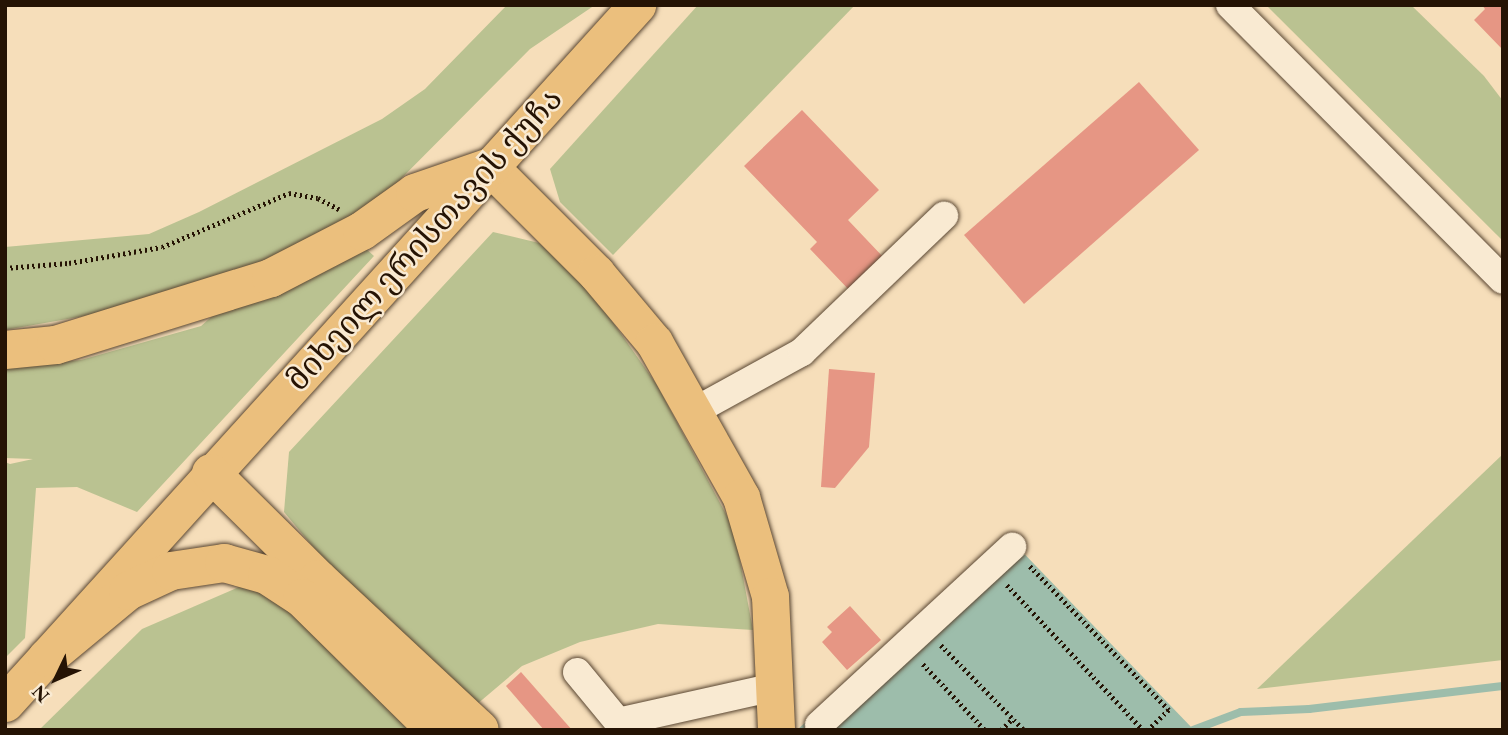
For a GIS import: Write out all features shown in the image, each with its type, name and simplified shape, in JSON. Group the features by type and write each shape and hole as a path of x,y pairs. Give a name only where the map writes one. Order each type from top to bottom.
{"highway":[{"path":"5,350 56,345 271,278 362,231 415,193 490,167"},
{"path":"211,473 318,579 480,730"},
{"path":"47,658 128,591 171,571 224,563 267,575 302,598 436,730"}],"main road":[{"name":"მიხეილ ერისთავის ქუჩა","path":"5,703 637,5"},
{"path":"490,167 596,273 654,342 741,497 770,596 776,712"}],"street":[{"path":"1230,5 1503,279"},
{"path":"693,412 802,352 944,216"},
{"path":"577,672 618,722 776,712 826,727 1012,547"}],"path":[{"path":"5,268 69,263 162,247 289,193 318,198 343,212 362,231"},
{"path":"990,568 1145,730 1169,709 1012,547"},
{"path":"916,638 1024,730"},
{"path":"916,638 985,730"},
{"path":"1001,730 1013,718"}],"green space":[{"path":"507,5 595,5 530,49 366,214 275,261 96,314 5,330 5,247 149,234 199,212 382,119 425,89"},
{"path":"698,5 855,5 613,255 560,202 550,169"},
{"path":"1266,5 1411,5 1484,76 1503,101 1503,241"},
{"path":"493,232 539,243 586,284 657,385 734,529 753,630 658,624 580,642 522,666 476,705 329,566 284,512 289,452"},
{"path":"364,247 374,256 137,512 77,487 36,488 25,638 5,658 5,462 10,464 33,459 5,458 5,367 81,360 201,326 217,312 264,300"},
{"path":"1503,454 1503,660 1257,689"},
{"path":"246,584 302,620 412,730 39,730 142,629"}],"shaded area":[{"path":"1007,536 1194,730 797,730"}],"building":[{"path":"1482,5 1503,5 1503,50 1474,20 1485,9"},
{"path":"1139,82 1199,150 1024,304 964,235"},
{"path":"802,110 879,190 848,220 885,259 851,292 810,249 817,242 744,166"},
{"path":"829,369 875,373 869,447 835,488 821,487"},
{"path":"850,606 881,640 847,670 822,642 832,632 827,627"},
{"path":"521,672 572,730 544,730 506,686"}],"waterway":[{"path":"1193,730 1241,712 1309,709 1503,686"}]}
